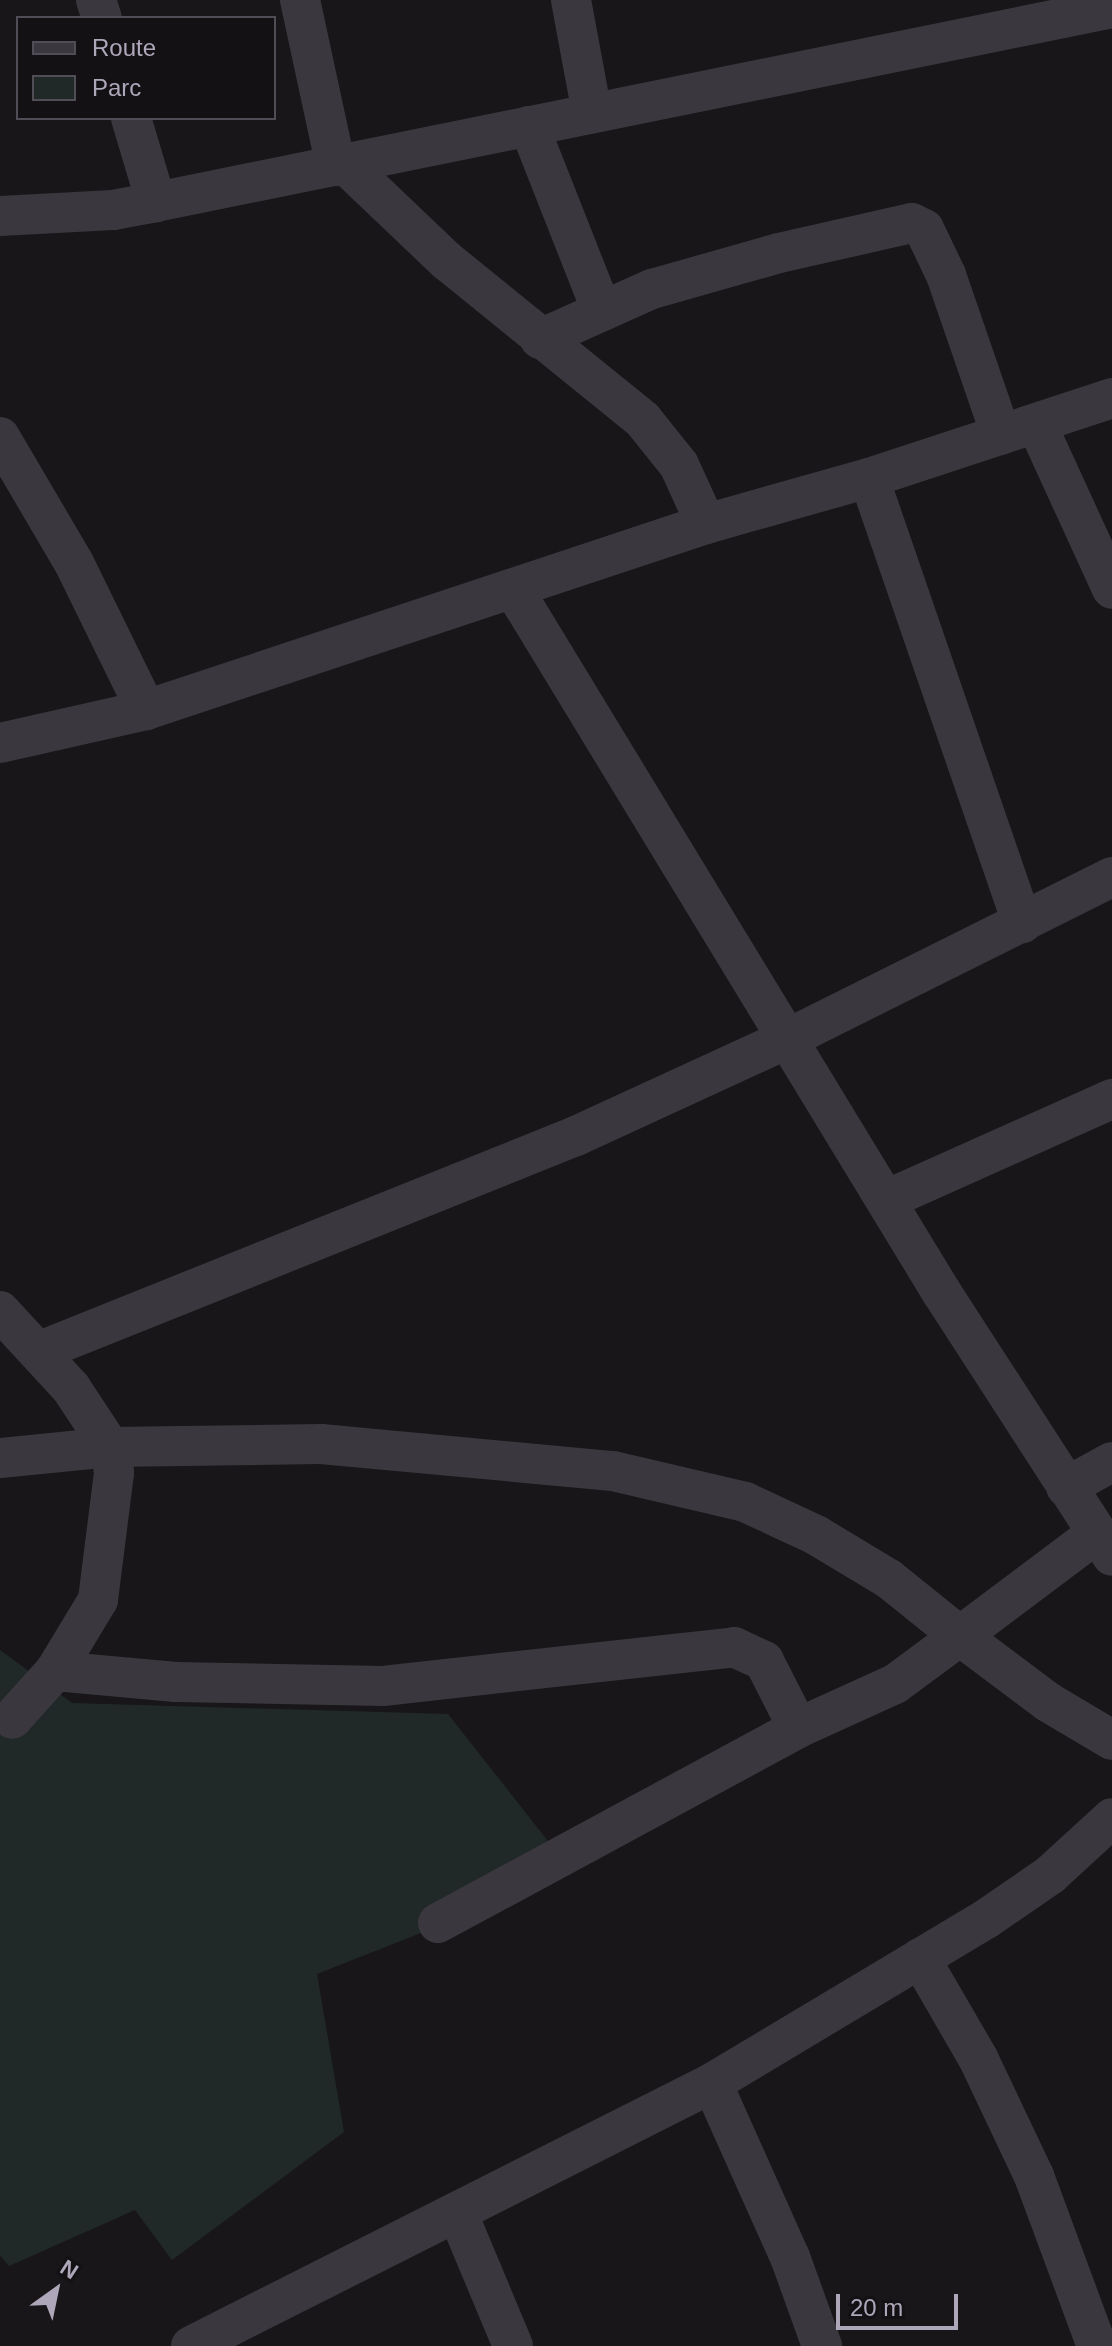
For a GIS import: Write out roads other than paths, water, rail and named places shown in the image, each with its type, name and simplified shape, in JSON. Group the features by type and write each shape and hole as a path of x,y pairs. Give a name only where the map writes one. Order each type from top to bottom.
{"street":[{"path":"300,0 340,165 447,261 643,420 679,465 706,524"},
{"path":"571,0 592,113"},
{"path":"0,216 113,210 156,202 1112,8"},
{"path":"132,120 156,202"},
{"path":"529,126 602,311"},
{"path":"540,339 652,289 779,253 920,224 1019,430 1112,589"},
{"path":"0,743 146,710 706,524 869,478 1112,398"},
{"path":"0,437 74,563 146,710"},
{"path":"869,478 1022,923"},
{"path":"438,1923 798,1728 895,1684 960,1636 1104,1545 886,1200 514,590"},
{"path":"40,1351 576,1136 789,1038 1112,877"},
{"path":"886,1200 1112,1099"},
{"path":"0,1311 40,1351 110,1447 114,1473 101,1589 84,1630 55,1671 12,1719"},
{"path":"0,1458 110,1447 321,1444 613,1471 745,1502 816,1535 889,1579 1048,1702 1112,1740"},
{"path":"1066,1487 1112,1462"},
{"path":"55,1671 176,1682 383,1686 734,1647 764,1661 798,1728"},
{"path":"213,2341 457,2212 712,2083 920,1958 1050,1875 1112,1818"},
{"path":"920,1958 978,2058 1034,2176 1097,2346"},
{"path":"712,2083 790,2257 822,2346"},
{"path":"457,2212 513,2346"}]}
